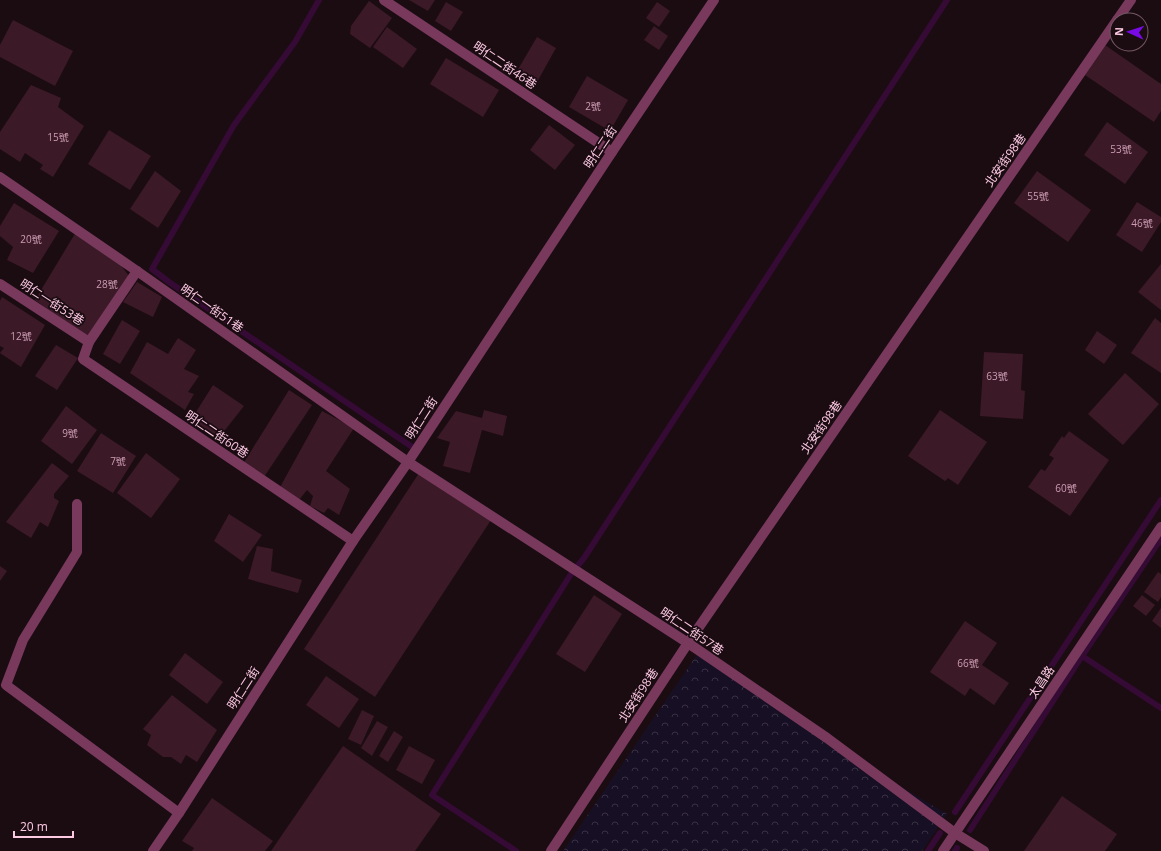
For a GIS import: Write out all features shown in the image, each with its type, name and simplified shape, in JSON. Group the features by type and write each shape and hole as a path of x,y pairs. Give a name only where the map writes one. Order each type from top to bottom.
{"street":[{"name":"明仁二街46巷","path":"384,0 612,152"},
{"name":"明仁二街","path":"153,851 179,813 353,541 408,462 714,0"},
{"name":"北安街98巷","path":"1123,12 1131,0"},
{"name":"北安街98巷","path":"551,851 688,643 1109,32"},
{"name":"明仁一街51巷","path":"0,177 137,271 408,462"},
{"path":"89,342 137,271"},
{"name":"明仁一街53巷","path":"0,284 89,342"},
{"name":"明仁二街60巷","path":"89,342 83,359 353,541"},
{"name":"明仁二街57巷","path":"408,462 688,643 827,738 955,833 984,851"},
{"path":"77,504 77,552 23,640 6,685 179,813"},
{"name":"太昌路","path":"943,851 1161,527"}],"green space":[{"path":"698,653 835,748 947,814 922,851 563,851"}],"building":[{"path":"409,0 435,0 428,11"},
{"path":"369,1 392,18 370,48 350,34 351,26"},
{"path":"446,2 463,12 451,31 435,21"},
{"path":"657,2 670,11 659,27 646,18"},
{"path":"13,20 73,51 55,86 0,57 0,45"},
{"path":"654,26 668,36 659,50 644,40"},
{"path":"387,27 417,49 403,68 373,47"},
{"path":"537,37 556,48 537,82 517,71"},
{"path":"1105,45 1109,48 1109,52 1115,52 1161,84 1161,111 1154,122 1085,75"},
{"path":"446,58 499,90 483,117 430,84"},
{"path":"587,76 628,100 610,131 569,107"},
{"path":"31,85 61,98 58,107 84,126 53,177 40,169 43,165 25,153 20,162 0,149 0,132"},
{"path":"1107,122 1148,152 1125,184 1084,155"},
{"path":"549,125 575,145 555,170 530,150"},
{"path":"109,130 151,156 130,190 88,164"},
{"path":"155,171 181,191 158,228 130,209"},
{"path":"1037,171 1091,210 1068,242 1014,203"},
{"path":"1137,202 1161,217 1161,222 1142,252 1116,235"},
{"path":"14,203 59,231 33,273 7,260 13,247 0,236 0,226"},
{"path":"76,232 116,259 129,276 88,338 35,300"},
{"path":"1161,264 1161,310 1138,292"},
{"path":"137,282 162,297 153,317 123,302"},
{"path":"2,297 45,325 21,367 0,353 4,348 0,346 0,301"},
{"path":"1155,318 1161,323 1161,373 1131,353"},
{"path":"122,320 140,331 120,364 103,354"},
{"path":"1097,331 1117,345 1104,364 1085,350"},
{"path":"178,338 196,350 184,369 199,376 188,392 194,394 185,410 130,373 147,342 168,354"},
{"path":"56,345 78,358 57,390 35,376"},
{"path":"984,352 1023,354 1021,390 1025,391 1023,419 980,416"},
{"path":"1125,373 1159,404 1123,445 1088,414"},
{"path":"213,385 244,406 218,439 191,420"},
{"path":"289,390 312,405 264,477 243,464"},
{"path":"66,406 97,430 72,464 41,441"},
{"path":"484,410 507,416 503,436 482,430 470,473 443,466 450,442 437,438 456,411 482,418"},
{"path":"940,410 987,442 958,485 948,478 945,481 908,456"},
{"path":"322,411 354,428 326,471 350,489 339,515 328,508 324,513 310,506 313,496 307,490 299,500 279,489"},
{"path":"1069,431 1109,460 1070,516 1028,487 1041,469 1045,471 1054,458 1049,455 1062,436 1064,438"},
{"path":"101,433 136,456 113,493 77,471"},
{"path":"146,453 180,479 151,518 117,493"},
{"path":"52,463 69,476 54,494 54,498 59,501 48,527 40,522 31,538 6,522"},
{"path":"419,473 491,520 375,697 304,649"},
{"path":"229,514 262,535 243,562 214,541"},
{"path":"257,546 273,549 271,571 302,580 298,593 248,579"},
{"path":"0,566 7,571 0,581"},
{"path":"1158,572 1161,574 1161,597 1158,602 1144,592"},
{"path":"594,595 622,614 585,672 556,654"},
{"path":"1142,595 1155,605 1146,616 1133,606"},
{"path":"1161,608 1161,628 1152,621"},
{"path":"965,621 997,643 982,665 1009,683 994,705 970,688 965,696 930,672"},
{"path":"185,653 223,682 207,704 169,675"},
{"path":"326,676 359,699 339,728 306,705"},
{"path":"172,695 217,730 197,762 186,755 181,764 171,757 163,757 147,745 151,735 143,729"},
{"path":"362,710 374,716 361,745 348,739"},
{"path":"377,721 388,727 372,756 361,748"},
{"path":"394,731 403,737 388,762 379,756"},
{"path":"343,746 441,814 415,851 271,851"},
{"path":"409,746 435,760 422,784 396,770"},
{"path":"1062,796 1117,834 1105,851 1024,851"},
{"path":"212,798 273,841 265,851 192,851 194,848 182,841"}],"waterway":[{"path":"319,0 295,42 234,125 152,269 418,451"},
{"path":"516,851 432,795 571,574 584,558 947,0"},
{"path":"955,812 1161,500"},
{"path":"1161,539 1082,656 1161,708"},
{"path":"970,830 1082,656"},
{"path":"928,851 940,833"}]}
